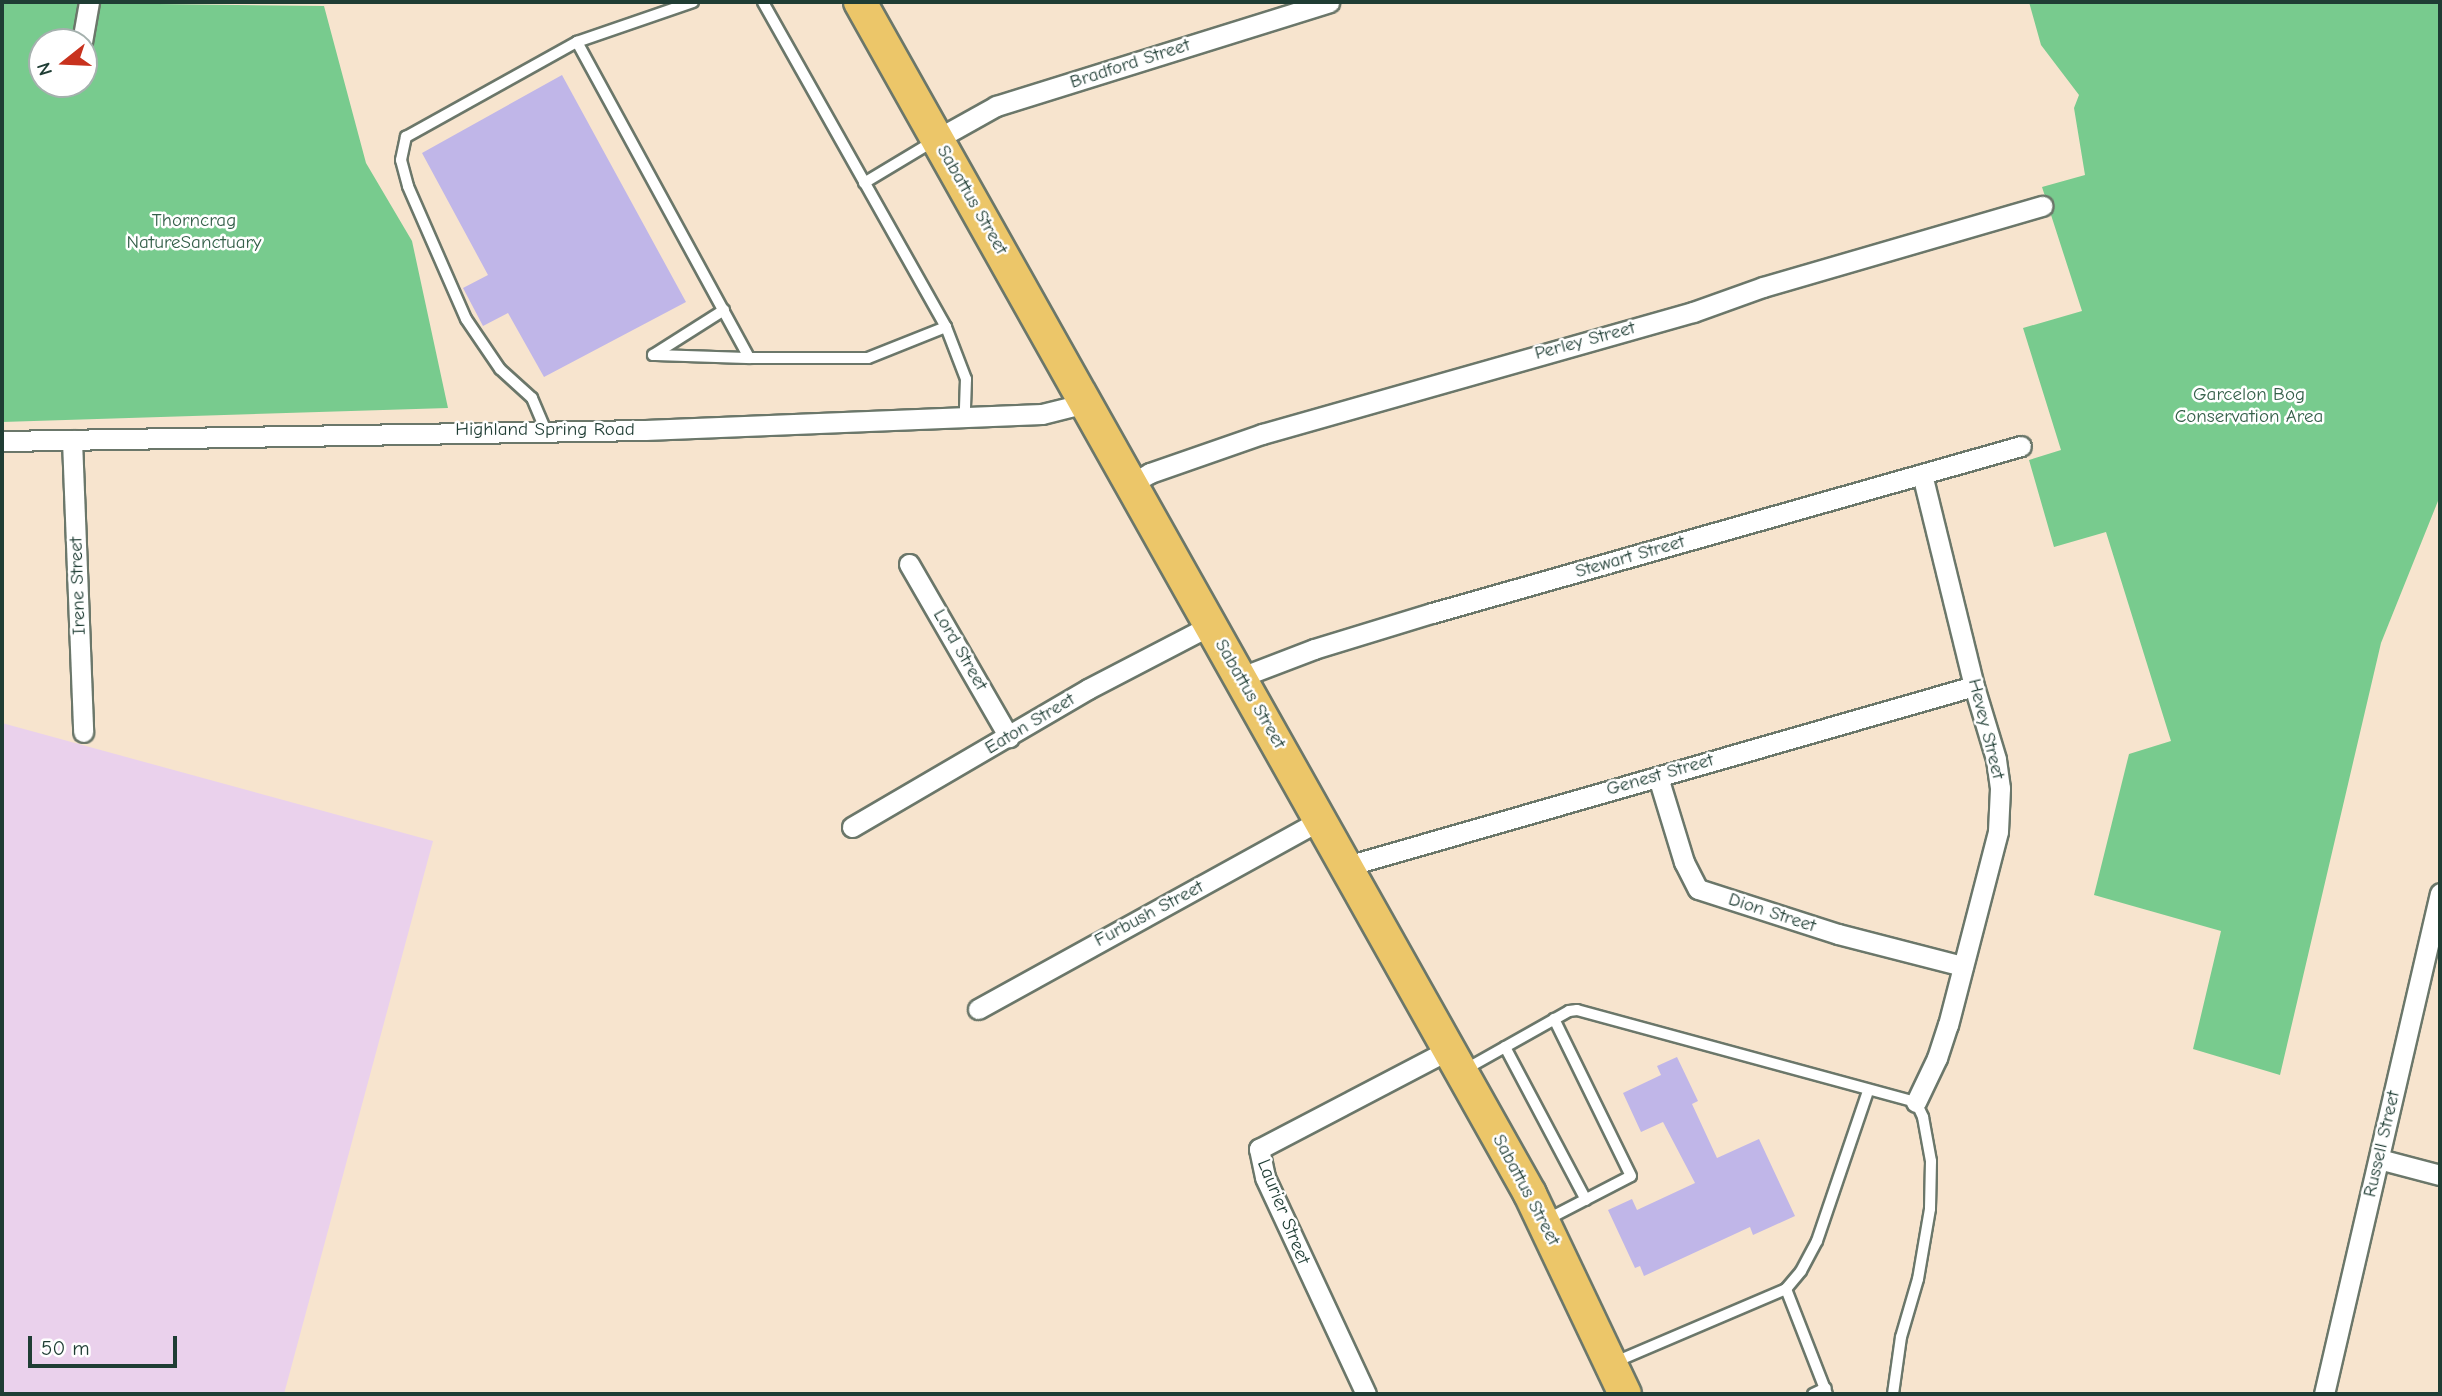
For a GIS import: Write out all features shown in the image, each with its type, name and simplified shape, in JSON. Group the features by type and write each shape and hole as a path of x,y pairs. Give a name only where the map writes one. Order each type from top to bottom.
{"main road":[{"name":"Sabattus Street","path":"860,2 1456,1060 1544,1221 1625,1394"}],"street":[{"path":"84,28 89,2"},
{"name":"Bradford Street","path":"937,139 996,106 1329,2"},
{"name":"Perley Street","path":"1131,484 1150,472 1262,435 1681,315 1763,287 2042,206"},
{"name":"Highland Spring Road","path":"2,441 546,430 965,417 1042,414 1087,403"},
{"name":"Irene Street","path":"72,440 83,732"},
{"name":"Stewart Street","path":"1241,677 1314,649 1432,613 2021,446"},
{"name":"Hevey Street","path":"1916,1102 1937,1058 1963,965 1998,831 2000,788 1996,759 1974,686 1922,474"},
{"name":"Lord Street","path":"909,564 1009,737"},
{"name":"Eaton Street","path":"852,827 1088,689 1211,625"},
{"name":"Genest Street","path":"1347,866 1974,686"},
{"name":"Dion Street","path":"1658,776 1684,862 1699,889 1838,934 1963,965"},
{"name":"Furbush Street","path":"978,1009 1321,820"},
{"name":"Russell Street","path":"2324,1394 2379,1160 2435,940 2440,893"},
{"name":"Laurier Street","path":"1366,1394 1265,1177 1259,1149 1456,1060"},
{"path":"2379,1160 2440,1175"}],"lane":[{"path":"546,430 532,398 500,369 466,319 408,186 401,160 406,137 577,42 693,2"},
{"path":"764,2 946,327 966,379 965,417"},
{"path":"577,42 748,358"},
{"path":"864,183 937,139"},
{"path":"724,310 653,355 868,358 946,327"},
{"path":"1456,1060 1506,1046 1577,1010 1916,1102 1923,1117 1931,1161 1930,1209 1918,1279 1901,1337 1893,1394"},
{"path":"1544,1221 1631,1176 1555,1019"},
{"path":"1506,1046 1586,1200"},
{"path":"1611,1364 1786,1289 1801,1271 1817,1241 1868,1091"},
{"path":"1786,1289 1826,1391 1813,1394"}],"shaded area":[{"path":"2,723 433,841 284,1394 2,1394"}],"green space":[{"name":"Thorncrag NatureSanctuary","path":"2,2 324,6 366,163 412,241 448,408 2,422"},
{"name":"Garcelon Bog Conservation Area","path":"2029,2 2440,2 2440,496 2381,643 2280,1075 2193,1049 2221,931 2094,895 2129,754 2171,741 2106,532 2054,547 2029,460 2061,450 2023,328 2082,311 2042,187 2085,175 2074,108 2079,95 2041,45"}],"building":[{"path":"562,75 686,302 544,377 508,313 483,326 463,288 488,275 422,153"},
{"path":"1677,1057 1698,1101 1692,1104 1717,1158 1759,1139 1795,1216 1753,1235 1750,1227 1644,1276 1640,1266 1635,1268 1608,1210 1632,1199 1637,1210 1695,1183 1663,1122 1641,1132 1623,1093 1661,1075 1657,1066"}]}
